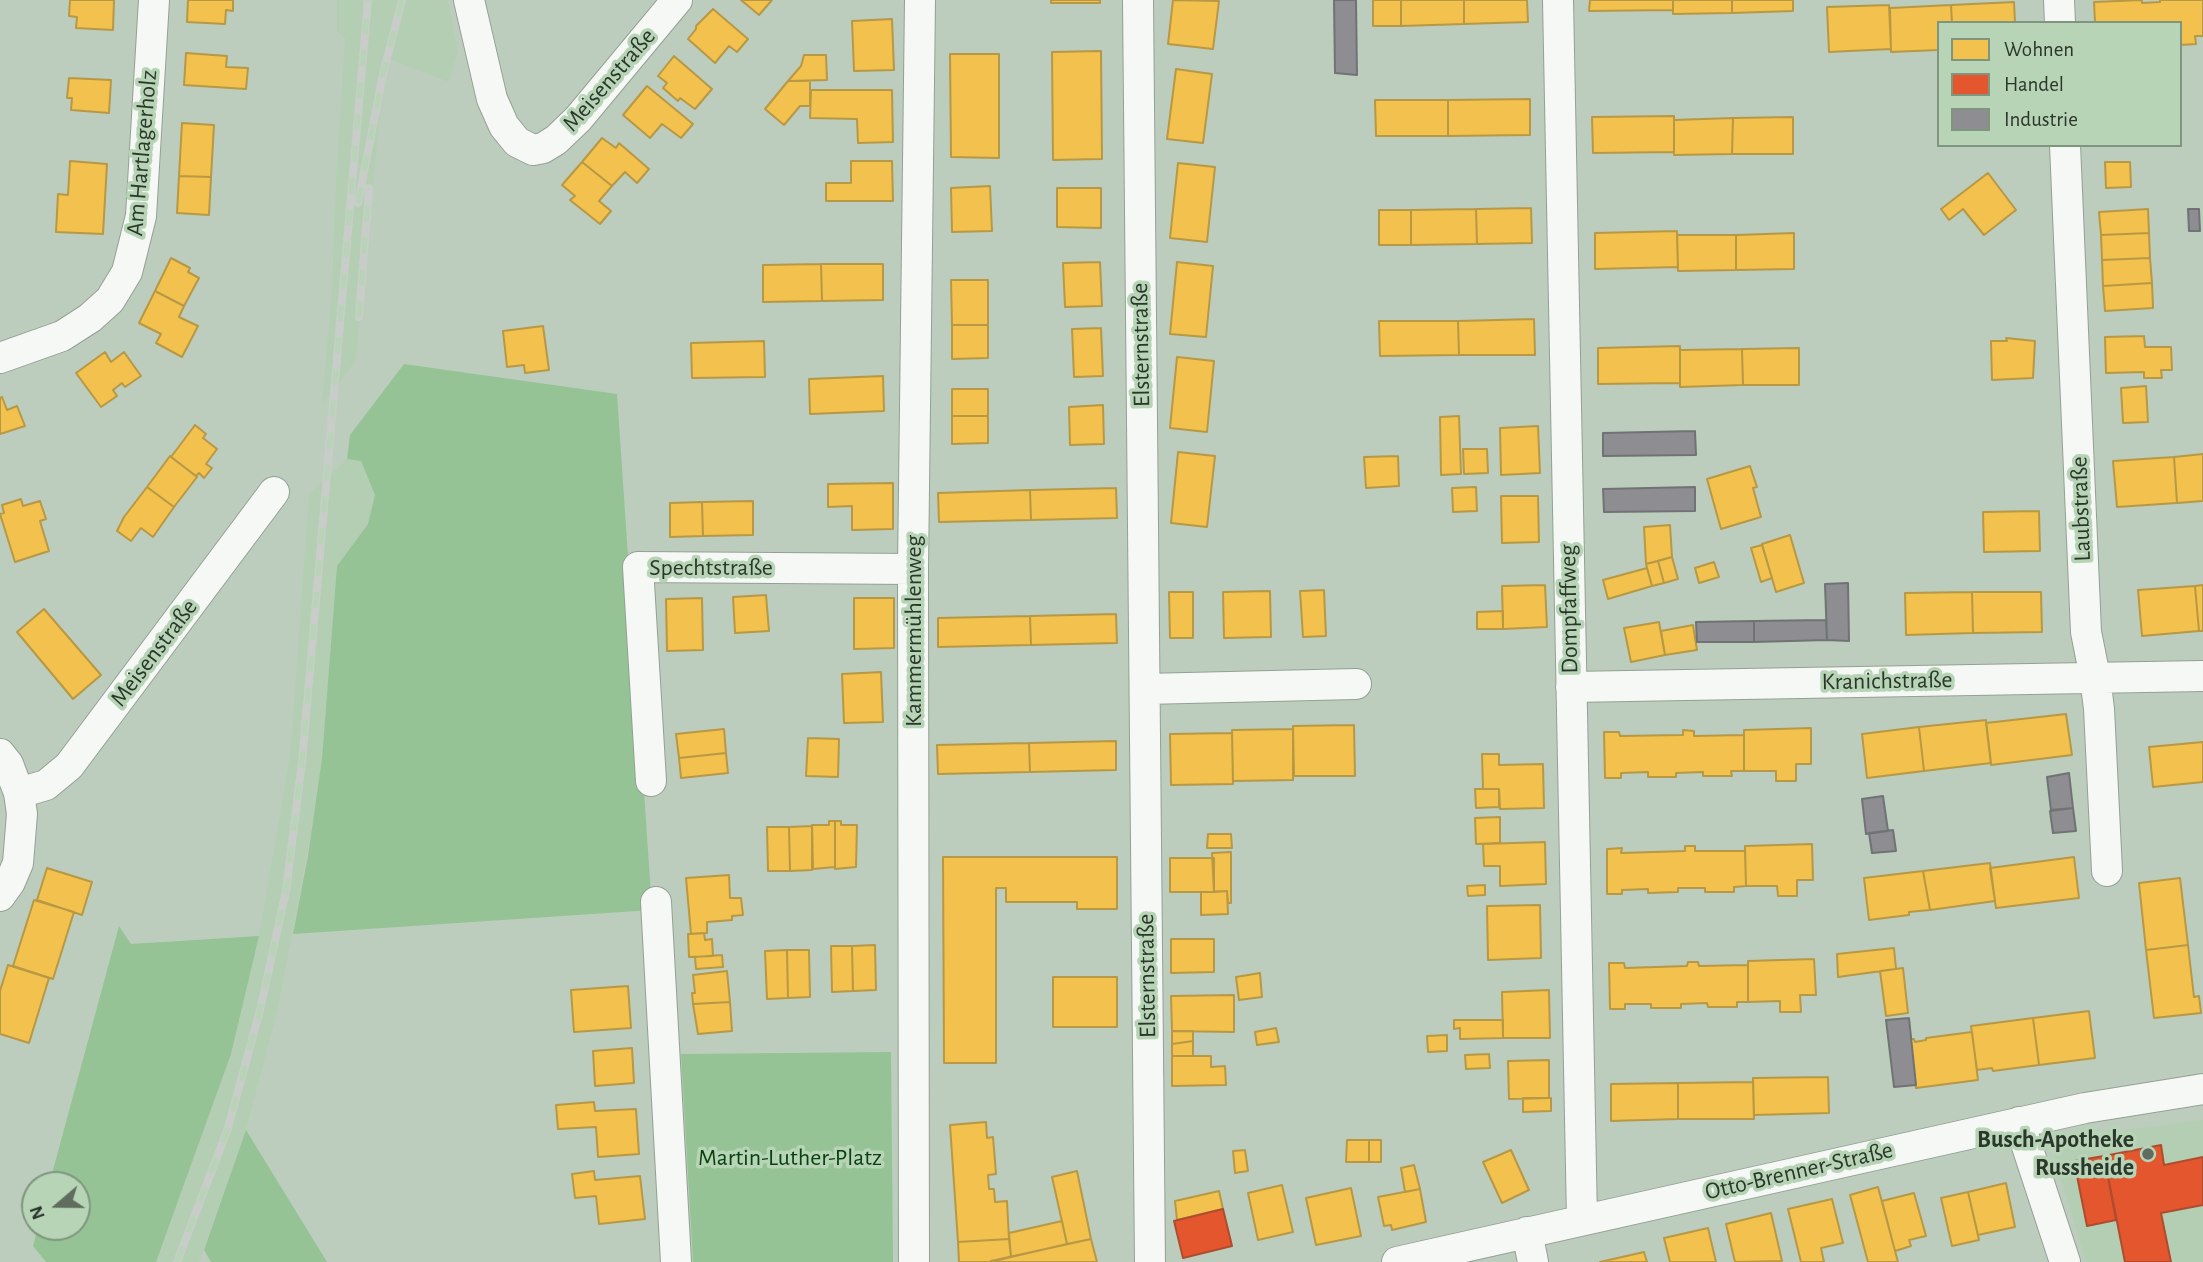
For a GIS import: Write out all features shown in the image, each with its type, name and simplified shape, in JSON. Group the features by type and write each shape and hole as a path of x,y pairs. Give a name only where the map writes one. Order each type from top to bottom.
{"street":[{"name":"Am Hartlagerholz","path":"0,358 62,336 90,318 110,300 127,272 141,216 154,0"},
{"name":"Meisenstraße","path":"470,0 492,99 504,126 517,142 533,150 543,148 556,140 578,119 677,0"},
{"name":"Kammermühlenweg","path":"914,1262 913,569 920,0"},
{"name":"Elsternstraße","path":"1138,0 1150,1262"},
{"name":"Dompfaffweg","path":"1558,0 1582,1219"},
{"path":"2059,0 2060,21"},
{"name":"Laubstraße","path":"2065,147 2086,632 2099,709 2107,871"},
{"name":"Meisenstraße","path":"19,793 46,785 69,766 274,492"},
{"name":"Spechtstraße","path":"651,781 638,567 913,569"},
{"name":"Kranichstraße","path":"1570,687 2203,676"},
{"path":"1145,689 1356,684"},
{"path":"0,754 8,764 19,793 22,814 18,863 0,896"},
{"path":"656,902 676,1262"},
{"name":"Otto-Brenner-Straße","path":"1396,1262 2019,1122 2126,1100 2203,1089"},
{"path":"2019,1122 2065,1262"},
{"path":"1527,1232 1533,1262"}],"shaded area":[{"path":"337,0 448,0 458,52 449,82 389,59 382,90 356,360 322,406 332,285 345,38 337,32"},
{"path":"347,459 361,461 375,495 368,524 337,566 322,759 315,811 278,1008 246,1130 199,1262 156,1262 231,1054 259,936 290,756 309,494"},
{"path":"2203,1120 2203,1262 2086,1262 2052,1148 2133,1129"}],"green space":[{"path":"404,364 617,394 652,910 293,934 322,759 337,566 368,524 375,495 361,461 347,459 350,435"},
{"path":"119,926 131,944 259,936 231,1054 156,1262 46,1262 33,1246 34,1241 91,1241 91,1171 53,1171"},
{"name":"Martin-Luther-Platz","path":"891,1052 893,1262 693,1262 681,1054"},
{"path":"246,1130 327,1262 211,1262 204,1250"}],"building: Wohnen":[{"path":"70,0 114,0 113,30 76,28 77,17 69,16"},
{"path":"188,0 233,0 233,11 226,10 225,24 187,22"},
{"path":"741,0 772,0 759,15"},
{"path":"1051,0 1100,0 1100,3 1051,3"},
{"path":"1173,0 1219,1 1213,49 1168,44"},
{"path":"1373,0 1401,0 1401,26 1373,26"},
{"path":"1401,0 1464,0 1464,24 1401,26"},
{"path":"1464,0 1527,0 1528,22 1464,24"},
{"path":"1590,0 1673,0 1673,10 1589,11"},
{"path":"1673,0 1732,0 1732,13 1673,14"},
{"path":"1732,0 1793,0 1793,11 1732,13"},
{"path":"2203,0 2203,36 2195,36 2196,44 2182,45 2182,21 2095,21 2094,2"},
{"path":"2014,2 2015,21 1952,21 1951,5"},
{"path":"1889,5 1891,49 1829,52 1827,7"},
{"path":"1951,5 1952,21 1937,21 1937,50 1891,52 1890,8"},
{"path":"713,9 748,39 737,52 729,46 715,63 688,39 696,26"},
{"path":"892,19 894,70 854,71 852,21"},
{"path":"1101,51 1102,159 1053,160 1052,52"},
{"path":"186,53 227,56 226,67 248,68 246,89 184,85"},
{"path":"950,54 999,54 999,158 951,157"},
{"path":"804,55 826,55 827,80 788,81 801,66"},
{"path":"674,56 712,89 695,109 680,98 678,101 663,88 667,83 658,76"},
{"path":"1176,69 1212,74 1203,143 1167,139"},
{"path":"69,78 111,80 109,113 71,110 72,98 67,98"},
{"path":"788,81 810,81 810,106 800,106 784,125 765,109"},
{"path":"647,86 693,124 681,138 662,124 650,138 623,115"},
{"path":"811,90 892,90 893,142 858,143 857,119 810,118"},
{"path":"1530,99 1530,135 1448,136 1448,100"},
{"path":"1375,100 1448,100 1448,136 1376,136"},
{"path":"1674,116 1674,152 1593,153 1592,117"},
{"path":"1793,117 1793,154 1732,154 1733,118"},
{"path":"1733,118 1732,154 1674,155 1674,120"},
{"path":"182,123 214,125 211,177 179,176"},
{"path":"602,138 616,148 619,143 649,169 637,183 625,172 612,186 582,162"},
{"path":"70,161 107,164 103,234 56,232 58,194 68,195"},
{"path":"851,161 892,161 893,201 826,201 826,183 851,183"},
{"path":"582,162 612,186 599,201 611,211 600,224 570,200 575,196 562,185"},
{"path":"2105,162 2130,162 2131,187 2106,188"},
{"path":"1178,163 1215,167 1207,242 1170,238"},
{"path":"1988,173 2016,210 1984,235 1963,209 1949,220 1941,209"},
{"path":"179,176 211,177 209,215 177,213"},
{"path":"990,186 992,231 952,232 951,188"},
{"path":"1057,188 1101,188 1101,228 1057,227"},
{"path":"1531,208 1532,243 1477,244 1476,209"},
{"path":"1476,209 1477,244 1411,245 1411,210"},
{"path":"2148,209 2149,233 2101,235 2099,212"},
{"path":"1379,210 1411,210 1411,245 1379,245"},
{"path":"1677,231 1678,267 1595,269 1595,233"},
{"path":"1794,233 1794,269 1736,270 1736,235"},
{"path":"2149,233 2150,258 2102,260 2101,235"},
{"path":"1677,235 1736,235 1736,270 1678,271"},
{"path":"171,258 190,268 188,272 199,278 184,306 155,291"},
{"path":"2150,258 2152,283 2103,286 2102,260"},
{"path":"1100,262 1102,306 1065,307 1063,263"},
{"path":"1177,262 1213,266 1206,337 1170,334"},
{"path":"821,264 883,264 883,300 822,301"},
{"path":"821,264 822,301 763,302 763,265"},
{"path":"951,280 988,280 988,325 952,325"},
{"path":"2152,283 2153,308 2105,311 2103,286"},
{"path":"155,291 184,306 179,317 198,326 182,357 156,343 161,334 139,323"},
{"path":"1534,319 1535,355 1459,355 1458,321"},
{"path":"1379,321 1458,321 1459,355 1380,356"},
{"path":"952,325 988,325 988,358 952,359"},
{"path":"543,326 549,370 525,373 524,365 507,367 503,331"},
{"path":"1101,328 1103,376 1074,377 1072,329"},
{"path":"2144,336 2145,347 2171,347 2172,370 2161,370 2162,378 2144,378 2144,372 2106,373 2105,337"},
{"path":"2006,338 2035,341 2033,378 1992,380 1991,341 2007,341"},
{"path":"764,341 765,377 692,378 691,343"},
{"path":"1680,346 1680,383 1598,384 1598,348"},
{"path":"1799,348 1799,385 1743,385 1742,349"},
{"path":"1742,349 1743,385 1680,387 1680,350"},
{"path":"105,352 111,362 124,352 141,376 125,387 122,383 113,390 117,396 101,407 76,373"},
{"path":"1177,357 1214,361 1207,432 1170,428"},
{"path":"883,376 884,411 810,414 809,379"},
{"path":"2146,386 2148,422 2123,423 2121,388"},
{"path":"952,389 988,389 988,416 952,416"},
{"path":"2,397 7,410 17,406 25,426 0,434 0,398"},
{"path":"1103,405 1104,444 1070,445 1069,407"},
{"path":"952,416 988,416 988,443 952,444"},
{"path":"1459,416 1461,474 1441,475 1440,417"},
{"path":"195,425 206,434 203,438 217,449 206,464 212,468 204,478 199,473 196,476 171,457"},
{"path":"1538,426 1540,473 1501,475 1500,428"},
{"path":"1463,449 1487,449 1488,473 1464,474"},
{"path":"1178,452 1215,456 1207,527 1171,523"},
{"path":"2203,454 2203,501 2177,503 2174,457"},
{"path":"170,456 197,477 174,507 147,487"},
{"path":"1398,456 1399,486 1366,488 1364,457"},
{"path":"2174,457 2177,503 2117,507 2113,461"},
{"path":"1750,466 1757,487 1753,488 1761,517 1721,529 1707,479"},
{"path":"893,483 893,529 852,530 852,506 828,507 828,484"},
{"path":"147,487 174,507 153,537 141,528 131,541 117,531 124,517"},
{"path":"1476,487 1477,511 1453,512 1452,488"},
{"path":"1116,488 1117,518 1031,520 1030,490"},
{"path":"1030,490 1031,520 939,522 938,493"},
{"path":"1501,496 1538,496 1539,542 1502,543"},
{"path":"21,499 23,506 40,501 46,519 40,521 49,551 15,562 0,514 4,513 2,505"},
{"path":"753,501 753,535 703,536 702,502"},
{"path":"702,502 703,536 670,537 670,503"},
{"path":"2039,511 2040,551 1984,552 1983,512"},
{"path":"1670,525 1672,557 1646,564 1644,527"},
{"path":"1790,535 1804,583 1776,592 1762,544"},
{"path":"1762,545 1772,578 1761,582 1751,548"},
{"path":"1672,557 1678,579 1664,583 1658,561"},
{"path":"1658,561 1664,583 1652,586 1646,564"},
{"path":"1714,562 1719,577 1699,583 1695,568"},
{"path":"1647,568 1652,586 1608,599 1603,580"},
{"path":"1545,585 1547,627 1503,629 1502,586"},
{"path":"2203,585 2203,631 2199,631 2195,586"},
{"path":"2195,586 2199,631 2142,636 2138,590"},
{"path":"1324,590 1326,636 1303,637 1300,591"},
{"path":"1270,591 1271,637 1224,638 1223,592"},
{"path":"1169,592 1193,592 1193,638 1170,638"},
{"path":"1972,592 2041,592 2042,632 1973,633"},
{"path":"1972,592 1973,633 1906,635 1905,593"},
{"path":"766,595 769,631 735,633 733,597"},
{"path":"702,598 703,650 667,651 666,599"},
{"path":"854,598 894,598 894,648 854,649"},
{"path":"44,609 101,675 73,699 17,632"},
{"path":"1503,611 1503,629 1477,629 1477,612"},
{"path":"1116,614 1117,643 1031,645 1030,616"},
{"path":"1030,616 1031,645 938,647 938,618"},
{"path":"1659,622 1665,655 1631,662 1624,628"},
{"path":"1693,625 1697,650 1665,655 1661,631"},
{"path":"881,672 883,722 844,723 842,674"},
{"path":"2066,714 2072,755 1991,765 1986,723"},
{"path":"1986,720 1991,763 1924,771 1919,727"},
{"path":"1354,725 1355,776 1294,776 1293,726"},
{"path":"1919,727 1924,771 1867,778 1862,734"},
{"path":"1811,728 1811,764 1796,764 1796,781 1776,781 1776,771 1744,771 1744,730"},
{"path":"724,729 726,753 679,758 676,734"},
{"path":"1293,729 1293,780 1233,781 1232,730"},
{"path":"1683,730 1694,731 1694,736 1744,735 1744,771 1731,771 1732,776 1703,776 1703,772 1676,773 1676,777 1648,777 1648,772 1621,773 1621,778 1605,778 1604,732 1619,732 1620,736 1683,735"},
{"path":"1232,733 1233,784 1171,785 1170,734"},
{"path":"808,738 839,739 838,777 806,776"},
{"path":"1116,741 1116,770 1030,772 1029,743"},
{"path":"2203,742 2203,782 2153,787 2149,747"},
{"path":"1029,743 1030,772 938,774 937,745"},
{"path":"726,753 728,773 681,778 679,758"},
{"path":"1482,754 1499,754 1499,765 1543,764 1544,808 1500,809 1499,789 1483,789"},
{"path":"1475,789 1499,789 1499,807 1476,808"},
{"path":"1500,817 1500,843 1476,844 1475,818"},
{"path":"829,821 835,821 835,867 813,869 812,825 829,825"},
{"path":"835,821 841,821 841,825 857,825 856,867 835,869"},
{"path":"812,826 812,870 790,871 789,827"},
{"path":"767,827 789,827 790,871 768,871"},
{"path":"1208,834 1231,834 1232,848 1207,848"},
{"path":"1545,842 1546,884 1500,886 1500,866 1484,866 1483,844"},
{"path":"1812,844 1813,880 1797,880 1797,896 1778,896 1777,886 1746,886 1745,846"},
{"path":"1685,846 1695,846 1695,851 1745,851 1746,886 1734,887 1734,892 1678,888 1678,892 1648,893 1648,889 1622,890 1622,894 1607,894 1607,849 1622,848 1621,853 1685,851"},
{"path":"1231,852 1231,903 1228,903 1227,891 1214,892 1212,853"},
{"path":"943,857 1117,857 1117,909 1077,909 1077,902 1006,902 1006,888 996,888 996,1063 944,1063"},
{"path":"2074,857 2079,898 1996,908 1990,868"},
{"path":"1170,858 1214,858 1214,892 1170,892"},
{"path":"1990,863 1995,901 1930,910 1923,871"},
{"path":"47,868 92,882 82,915 37,900"},
{"path":"1923,871 1930,910 1869,920 1864,878"},
{"path":"729,875 730,898 741,898 743,915 732,916 732,920 707,922 707,933 691,934 686,878"},
{"path":"2180,878 2188,945 2146,950 2139,883"},
{"path":"1485,885 1485,895 1468,896 1467,886"},
{"path":"1227,891 1228,914 1201,915 1201,892"},
{"path":"34,900 74,912 53,979 13,966"},
{"path":"1540,905 1541,958 1488,960 1487,906"},
{"path":"704,933 705,940 712,939 713,956 689,957 688,934"},
{"path":"1171,939 1214,939 1214,972 1171,973"},
{"path":"875,945 876,990 853,991 852,946"},
{"path":"2188,945 2194,997 2199,996 2201,1013 2154,1018 2146,950"},
{"path":"831,946 852,946 853,991 832,992"},
{"path":"1894,948 1896,969 1838,977 1837,954"},
{"path":"787,950 809,950 810,997 788,998"},
{"path":"787,950 788,998 767,999 765,951"},
{"path":"722,955 723,967 696,969 695,957"},
{"path":"1814,959 1816,995 1800,995 1801,1012 1780,1012 1780,1001 1748,1002 1748,961"},
{"path":"1688,962 1698,962 1699,966 1748,965 1748,1002 1737,1002 1737,1007 1708,1007 1707,1003 1681,1004 1681,1008 1651,1008 1651,1004 1625,1004 1625,1009 1610,1009 1609,963 1624,963 1625,968 1687,966"},
{"path":"8,965 49,978 29,1043 0,1034 0,991"},
{"path":"1903,968 1908,1013 1886,1016 1880,971"},
{"path":"727,971 730,1002 693,1004 693,975"},
{"path":"1260,973 1262,997 1239,1000 1236,977"},
{"path":"1053,977 1117,977 1117,1027 1053,1027"},
{"path":"628,986 631,1028 574,1032 571,990"},
{"path":"1549,990 1550,1038 1503,1038 1502,992"},
{"path":"1234,995 1234,1032 1172,1031 1171,996"},
{"path":"730,1002 732,1031 698,1034 693,1004"},
{"path":"2089,1011 2095,1058 2039,1065 2033,1018"},
{"path":"2033,1018 2039,1065 1993,1071 1992,1068 1977,1070 1971,1026"},
{"path":"1454,1020 1503,1020 1503,1038 1460,1039 1460,1028 1454,1029"},
{"path":"1276,1028 1279,1042 1257,1045 1255,1032"},
{"path":"1172,1031 1193,1031 1193,1041 1172,1044"},
{"path":"1972,1032 1978,1080 1916,1088 1910,1039 1915,1042"},
{"path":"1447,1035 1447,1051 1428,1052 1427,1036"},
{"path":"1193,1041 1193,1056 1172,1056 1172,1044"},
{"path":"632,1048 634,1083 595,1086 593,1051"},
{"path":"1489,1054 1490,1068 1466,1069 1465,1055"},
{"path":"1172,1056 1211,1056 1211,1067 1225,1066 1226,1085 1172,1086"},
{"path":"1549,1060 1549,1098 1509,1099 1508,1061"},
{"path":"1828,1077 1829,1113 1754,1115 1753,1078"},
{"path":"1753,1082 1754,1119 1678,1119 1678,1083"},
{"path":"1678,1083 1678,1119 1611,1121 1611,1084"},
{"path":"1523,1098 1551,1098 1551,1111 1523,1112"},
{"path":"594,1102 595,1111 636,1109 639,1154 598,1157 596,1127 558,1129 556,1105"},
{"path":"986,1122 987,1138 993,1137 996,1174 988,1175 989,1189 994,1189 995,1202 1007,1201 1009,1239 958,1242 950,1125"},
{"path":"1347,1140 1369,1140 1369,1162 1346,1162"},
{"path":"1369,1140 1381,1140 1381,1162 1369,1162"},
{"path":"1245,1150 1248,1171 1235,1173 1233,1151"},
{"path":"1511,1150 1529,1190 1502,1203 1483,1162"},
{"path":"1414,1165 1420,1189 1405,1192 1401,1168"},
{"path":"594,1171 595,1180 640,1176 645,1219 599,1224 596,1196 575,1198 572,1174"},
{"path":"1077,1171 1091,1239 1067,1244 1052,1177"},
{"path":"2006,1183 2015,1227 1978,1235 1968,1192"},
{"path":"1282,1185 1293,1232 1258,1240 1248,1193"},
{"path":"1878,1187 1898,1262 1868,1262 1850,1195"},
{"path":"1351,1188 1361,1236 1316,1245 1306,1198"},
{"path":"1420,1189 1426,1222 1392,1230 1391,1225 1384,1226 1378,1197"},
{"path":"1219,1191 1223,1209 1177,1220 1175,1201"},
{"path":"1968,1192 1979,1240 1952,1246 1941,1198"},
{"path":"1914,1193 1926,1236 1909,1240 1911,1246 1895,1251 1882,1201"},
{"path":"1832,1199 1843,1243 1821,1248 1824,1262 1801,1262 1788,1209"},
{"path":"1771,1213 1782,1261 1735,1262 1726,1224"},
{"path":"1062,1221 1067,1244 1011,1257 1009,1233"},
{"path":"1708,1228 1716,1262 1670,1262 1664,1238"},
{"path":"1009,1239 1011,1257 991,1262 959,1262 958,1242"},
{"path":"1091,1239 1097,1262 991,1262 991,1261"},
{"path":"1644,1252 1647,1262 1600,1262"}],"building: Handel":[{"path":"2161,1145 2164,1165 2203,1157 2203,1205 2161,1213 2171,1262 2125,1262 2104,1156"},
{"path":"2104,1156 2116,1220 2087,1226 2074,1161"},
{"path":"1223,1209 1232,1246 1183,1258 1174,1221"}],"building: Industrie":[{"path":"1334,0 1356,0 1357,75 1335,73"},
{"path":"2188,209 2199,209 2200,231 2189,231"},
{"path":"1695,431 1696,455 1603,456 1603,433"},
{"path":"1695,487 1695,511 1604,512 1603,489"},
{"path":"1848,583 1849,641 1827,640 1825,584"},
{"path":"1826,620 1827,640 1754,642 1754,621"},
{"path":"1754,621 1754,642 1697,642 1696,622"},
{"path":"2069,773 2073,808 2051,810 2047,777"},
{"path":"1883,796 1888,831 1866,834 1862,799"},
{"path":"2073,808 2076,831 2053,833 2050,811"},
{"path":"1893,830 1896,851 1872,853 1869,833"},
{"path":"1909,1018 1916,1085 1894,1087 1886,1020"}],"railway":[{"path":"177,1262 228,1128 260,1010 286,891 302,762 368,0"},
{"path":"358,203 383,74 402,0"},
{"path":"359,317 369,188"}],"place":[{"name":"Busch-Apotheke Russheide","path":"2148,1154"}]}
